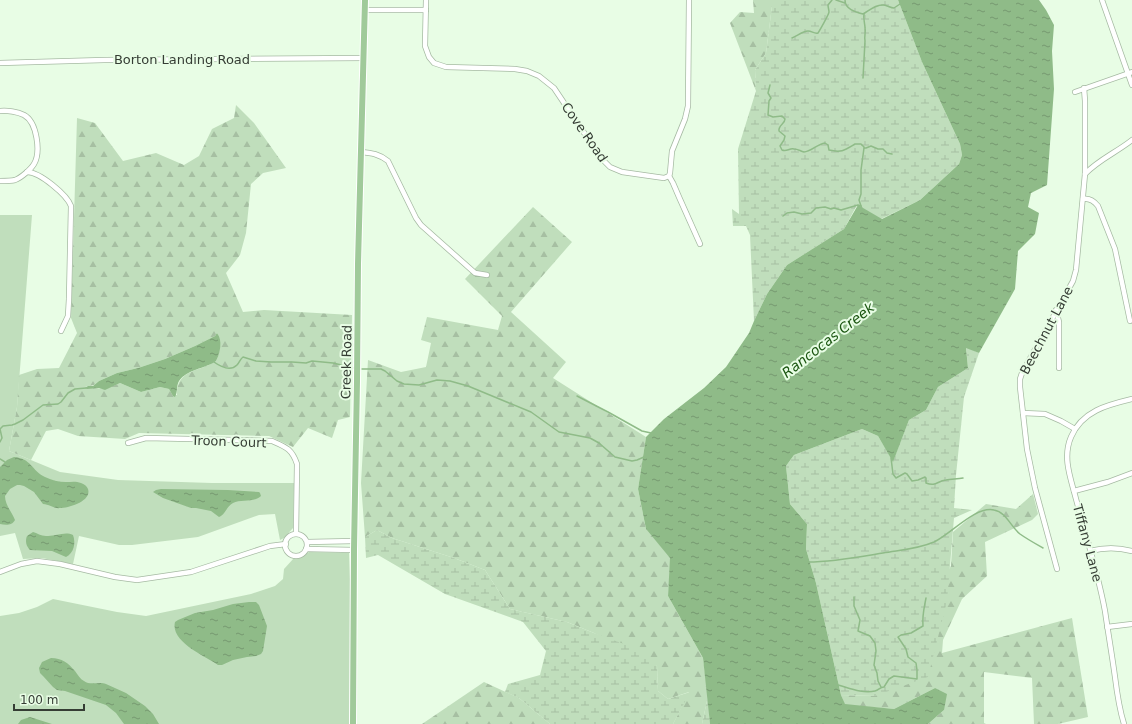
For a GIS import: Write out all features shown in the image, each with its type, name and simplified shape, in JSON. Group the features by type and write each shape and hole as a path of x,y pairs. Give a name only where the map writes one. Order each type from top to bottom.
{"main road":[{"name":"Creek Road","path":"353,724 358,264 366,0"}],"street":[{"name":"Cove Road","path":"426,0 425,46 429,57 434,64 446,67 515,69 528,71 539,76 554,88 602,158 610,167 622,172 660,178 669,176"},
{"path":"689,0 688,106 685,119 672,152 669,176 700,244"},
{"path":"1102,0 1130,72 1132,85"},
{"path":"365,10 426,10"},
{"name":"Borton Landing Road","path":"0,63 104,60 364,58"},
{"path":"1075,92 1130,72"},
{"name":"Beechnut Lane","path":"1057,569 1029,460 1020,387 1021,376 1073,281 1076,270 1085,174 1084,88"},
{"path":"0,110 7,110 25,115 32,123 37,139 37,155 35,163 27,172 16,180 0,181"},
{"path":"1085,174 1091,168 1132,140"},
{"path":"361,152 377,154 388,161 416,218 421,225 475,273 487,275"},
{"path":"27,172 35,173 63,193 71,206 68,316 61,331"},
{"path":"1083,199 1089,199 1096,203 1112,239 1130,321"},
{"path":"1056,310 1059,322 1059,368"},
{"name":"Tiffany Lane","path":"1124,724 1116,693 1107,627 1097,576 1067,463 1067,454 1070,438 1084,418 1096,409 1132,399"},
{"path":"1023,413 1045,414 1075,429"},
{"name":"Troon Court","path":"128,443 146,438 272,441 285,446 294,456 297,464 296,534"},
{"path":"1074,491 1108,482 1132,473"},
{"path":"296,534 302,535 307,542 306,549 302,554 294,555 288,551 286,544 289,536 296,534"},
{"path":"307,542 354,541"},
{"path":"0,572 21,564 37,561 60,564 115,578 137,580 191,572 270,546 286,544"},
{"path":"1090,551 1112,547 1132,551"},
{"path":"306,549 354,550"},
{"path":"1107,627 1132,624"}],"green space":[{"path":"753,0 772,0 766,53 755,70 756,91 730,23 740,12 754,13"},
{"path":"772,0 898,0 922,62 960,144 962,155 959,164 920,200 881,219 857,205 844,229 787,265 767,294 754,321 750,235 746,226 733,226 732,209 739,214 738,149 756,91 755,70 766,53"},
{"path":"236,105 254,123 286,168 263,173 251,184 246,233 240,255 226,273 243,312 264,310 352,315 350,417 338,420 332,438 308,428 293,447 269,436 139,433 125,439 78,436 58,429 46,431 31,460 9,451 17,407 19,375 37,369 59,368 77,333 71,318 77,118 95,123 123,161 156,153 184,165 199,156 212,129 234,118","holes":["217,333 219,336 220,347 219,355 216,361 210,365 190,372 180,380 177,395 173,395 169,389 160,387 141,392 120,383 105,389 85,387 94,385 99,381 117,373 165,359 195,346 215,336"]},
{"path":"533,207 572,242 511,312 566,362 553,378 646,437 638,489 646,529 671,558 668,596 703,658 708,696 702,724 673,724 689,692 668,699 658,691 657,666 594,633 567,622 510,609 485,570 454,558 392,538 377,530 365,537 361,483 368,360 401,372 426,367 431,343 421,340 427,317 498,330 502,316 465,279"},
{"path":"0,215 32,215 17,407 9,451 60,472 118,480 212,483 294,483 293,528 284,538 280,540 275,514 259,515 198,537 132,545 119,545 79,536 73,564 42,558 23,559 15,533 0,536"},
{"path":"966,347 979,353 964,397 954,508 972,510 954,518 947,601 928,677 875,696 841,695 816,583 806,549 807,524 790,504 786,466 794,455 862,429 878,436 893,461 909,420 926,410 938,387 968,368"},
{"path":"1033,494 1038,514 1032,520 985,542 987,576 962,599 943,640 942,653 1072,618 1088,717 1058,724 1034,724 1032,678 984,672 984,723 986,724 928,724 944,710 935,688 894,709 845,705 841,695 875,696 951,566 953,532 986,504 1016,509"},
{"path":"377,530 392,538 454,558 485,570 510,609 567,622 646,652 657,666 658,691 668,699 690,692 673,724 550,724 519,698 505,692 508,684 540,675 546,651 523,622 445,594 378,555 366,558 365,537"},
{"path":"309,552 349,553 353,658 352,724 0,724 0,616 19,613 37,607 53,599 117,612 146,616 251,594 275,586 283,579 284,569 294,558 300,557"},
{"path":"484,682 519,698 550,724 422,724"},
{"path":"708,696 710,724 702,724"}],"water":[{"name":"Rancocas Creek","path":"898,0 1039,0 1054,25 1052,51 1054,89 1047,185 1031,193 1028,207 1039,213 1035,234 1018,251 1015,289 979,353 966,348 968,368 938,387 926,410 909,420 893,462 878,436 862,429 794,455 786,466 790,504 807,524 806,549 816,583 841,695 845,704 894,709 935,688 947,694 944,710 928,724 710,724 703,658 668,596 670,558 646,529 638,489 646,437 664,419 704,388 726,367 749,333 767,294 787,265 844,229 858,205 882,219 920,200 959,164 962,155 960,144 922,62"},
{"path":"217,333 220,339 220,347 219,355 216,361 182,377 178,383 175,397 169,389 160,387 141,392 120,383 105,390 99,388 85,388 88,386 93,386 99,381 117,373 165,359 215,336"},
{"path":"14,457 28,462 37,471 50,479 61,482 77,482 83,484 88,489 87,497 74,505 64,508 56,508 43,504 34,492 24,486 17,485 10,489 5,496 7,505 15,520 10,524 0,524 0,467 7,460"},
{"path":"161,489 259,492 261,496 251,500 233,503 219,517 211,511 191,508 163,498 153,492"},
{"path":"33,532 44,536 66,534 73,535 73,550 66,557 52,551 30,550 26,540 27,536"},
{"path":"256,602 259,605 267,626 263,651 261,654 256,656 233,660 222,665 218,665 190,648 178,636 175,629 175,622 195,613 213,610 233,604"},
{"path":"51,658 67,663 81,679 87,682 103,683 126,693 145,706 153,714 159,724 124,724 116,713 106,705 65,691 57,690 40,673 39,668 42,662"},
{"path":"30,717 52,724 18,724 21,720"}],"waterway":[{"path":"792,38 806,31 818,33 829,13 828,5 832,0"},
{"path":"836,0 845,3"},
{"path":"845,0 845,3 849,8 863,14 878,5 894,8 900,4 902,0"},
{"path":"863,78 865,31 864,14"},
{"path":"770,85 768,93 771,98 769,101 768,115 773,117 782,116 785,119 779,129 779,131 785,136 780,146 782,150 797,149 807,152 825,143 828,145 829,150 833,151 843,150 855,144 861,144 864,147"},
{"path":"864,148 871,146 878,149 883,149 887,153 892,154"},
{"path":"862,209 859,200 861,194 861,170 864,148"},
{"path":"783,216 787,213 794,212 802,214 811,213 816,208 825,207 841,210 858,205 861,206"},
{"path":"214,362 223,367 231,368 237,365 243,357 256,361 306,363 312,361 333,363 354,368"},
{"path":"362,369 381,369 397,381 404,384 419,385 437,380 450,381 468,386 531,412 559,432 590,438 599,443 615,457 632,461 644,457"},
{"path":"0,442 2,438 0,429 3,426 12,425 23,420 43,405 58,404 68,393 75,389 86,388"},
{"path":"577,396 642,431 651,433"},
{"path":"891,458 893,474 896,478 905,473 912,481 925,477 926,483 929,484 963,478"},
{"path":"0,459 5,462"},
{"path":"808,562 846,559 922,546 941,538 971,516 987,510 998,511 1020,534 1043,548"},
{"path":"854,597 854,606 860,620 858,631 870,636 875,643 876,651 874,665 881,687"},
{"path":"838,685 870,692 884,687 889,679 894,676 917,679 916,663 908,657 906,649 898,637 911,633 923,626 926,598"}]}
